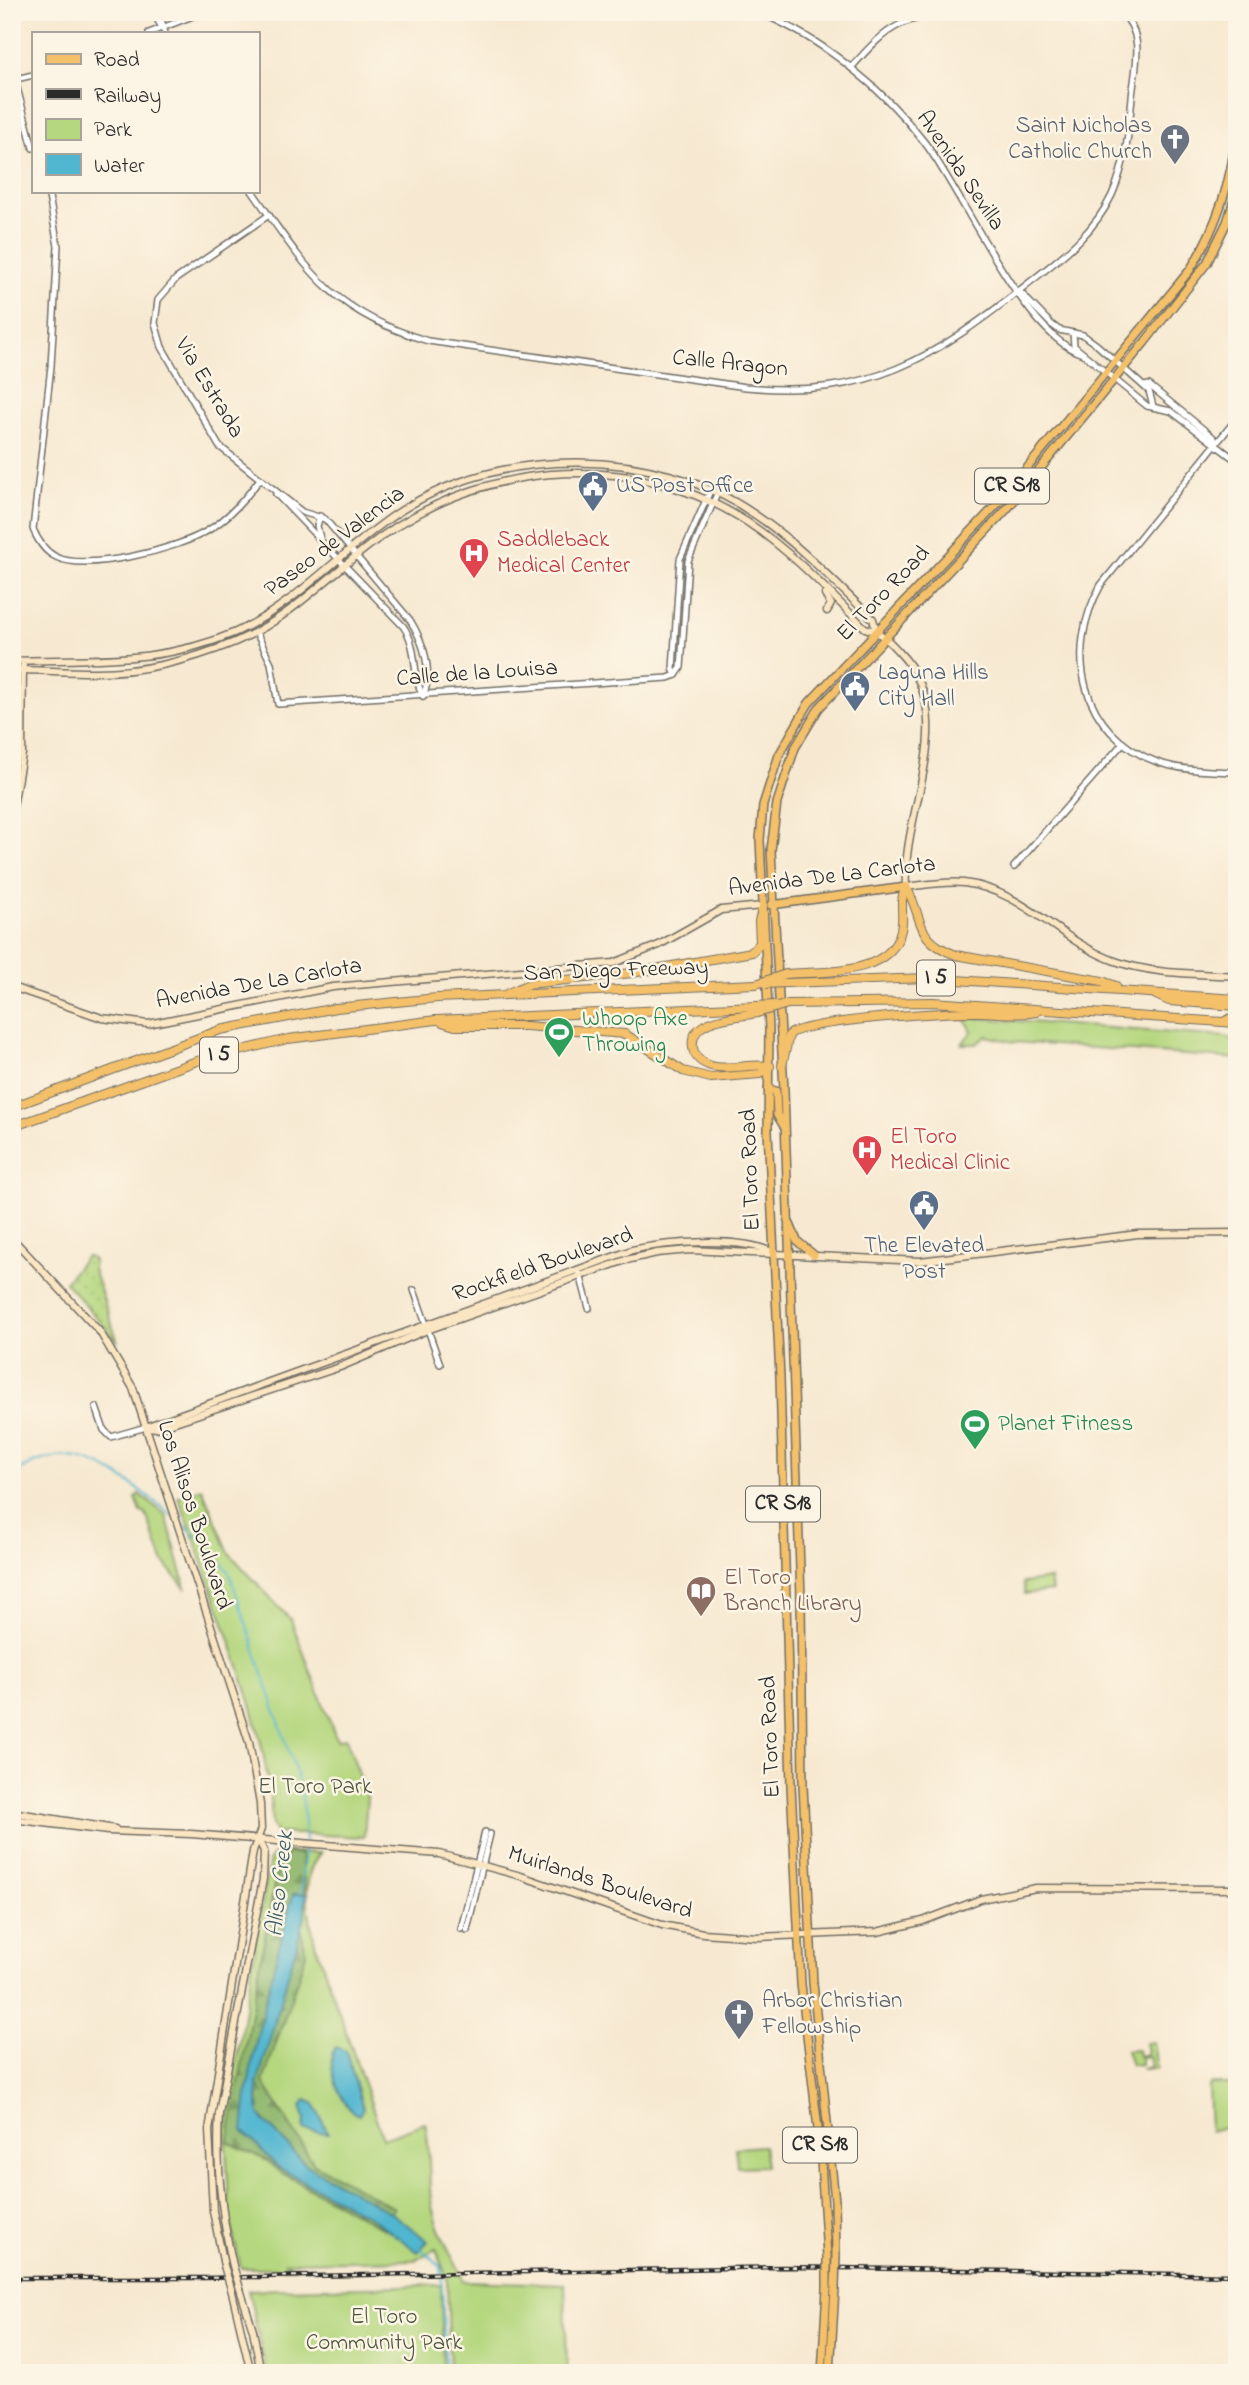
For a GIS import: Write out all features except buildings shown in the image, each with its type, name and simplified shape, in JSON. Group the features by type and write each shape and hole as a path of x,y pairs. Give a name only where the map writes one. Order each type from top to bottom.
{"highway":[{"path":"786,979 863,966 881,959 893,948 901,930 900,899 906,887"},
{"path":"906,887 920,929 940,949 956,956 1102,981 1125,990"},
{"path":"503,995 529,984 632,973 752,952 760,943 759,921 763,906"},
{"name":"I 5","path":"786,979 928,978 1237,999"},
{"name":"San Diego Freeway","path":"12,1107 220,1030 335,1008 503,995 756,984 786,979"},
{"path":"1151,992 1169,1001 1237,1006"},
{"name":"I 5","path":"757,1009 788,1004 933,1002 1237,1023"},
{"path":"757,1009 705,1024 695,1035 693,1049 697,1057 710,1066 770,1066"},
{"name":"San Diego Freeway","path":"12,1127 147,1077 251,1047 331,1032 436,1020 757,1009"},
{"path":"782,1066 789,1035 809,1026 931,1014 979,1012 1018,1015 1049,1009"},
{"path":"1223,1022 1237,1015"},
{"path":"436,1020 455,1026 526,1026 625,1034 683,1071 700,1076 760,1074 770,1066"}],"main road":[{"name":"El Toro Road","path":"1120,365 1207,244 1229,185 1237,130"},
{"name":"El Toro Road","path":"822,2373 836,2256 835,2201 818,2033 803,1786 785,1128 774,905 773,827 787,768 803,733 819,708 1007,509 1111,376 1207,263 1227,222 1237,191"},
{"name":"El Toro Road","path":"830,2373 831,2289 825,2192 807,2034 791,1786 782,1430 760,840 763,805 779,755 808,703 1000,502 1111,376"},
{"name":"Paseo de Valencia","path":"12,661 85,662 148,658 236,632 274,610 402,510 435,492 480,476 533,465 594,463 663,475 714,492 753,513 802,551 873,619 876,630"},
{"name":"Paseo de Valencia","path":"12,670 94,673 169,663 206,653 256,632 300,603 356,557 419,513 480,485 550,472 594,471 632,477 709,502 766,535 865,628 876,630 885,638 914,670 925,692 929,712 929,739 907,847 906,887"},
{"path":"817,582 831,600 827,613 843,606"},
{"path":"12,813 22,754 22,661"},
{"name":"Avenida De La Carlota","path":"12,987 102,1018 148,1024 332,987 614,963 659,945 721,910 947,882 979,886 1013,899 1073,940 1115,961 1153,970 1237,976"},
{"path":"768,1089 776,1091 777,1115 785,1128"},
{"path":"787,1213 795,1239 814,1255"},
{"path":"787,1254 932,1260 1138,1234 1237,1233"},
{"name":"Los Alisos Boulevard","path":"12,1238 107,1340 128,1376 249,1742 260,1800 259,1841 264,1851 262,1879 219,2113 217,2145 221,2213 233,2266 253,2330 261,2373"},
{"name":"Rockfield Boulevard","path":"146,1427 579,1272 657,1253 690,1250 787,1254"},
{"path":"782,1430 794,1430"},
{"path":"787,1633 800,1633"},
{"path":"791,1786 803,1786"},
{"name":"Muirlands Boulevard","path":"12,1812 115,1829"},
{"name":"Muirlands Boulevard","path":"12,1819 34,1823 439,1854 480,1863 680,1929 757,1937 859,1935 898,1928 981,1899 1036,1888 1237,1889"},
{"name":"Los Alisos Boulevard","path":"251,2373 213,2211 209,2130 253,1851 259,1841"},
{"path":"807,2034 818,2033"}],"street":[{"path":"153,12 164,31"},
{"path":"159,12 164,31"},
{"path":"164,31 203,12"},
{"name":"Avenida Sevilla","path":"758,12 793,30 851,68 886,98 926,144 1041,323 1147,406 1171,411 1237,461"},
{"path":"851,68 874,41 900,23 928,15 962,12"},
{"name":"Calle Aragon","path":"253,192 298,259 327,289 361,316 398,332 428,341 766,389 821,388 849,384 911,364 968,331 1077,244 1093,225 1111,195 1121,168 1129,129 1138,43 1133,25 1121,12"},
{"path":"12,69 32,144"},
{"path":"14,79 32,75"},
{"path":"48,192 58,246 51,366 33,529 43,547 64,561 119,558 173,547 223,520 260,479"},
{"name":"Via Estrada","path":"268,215 176,279 158,300 155,323 162,347 211,434 232,458 302,512 320,516 418,633 426,660 428,686 423,696"},
{"name":"Avenida Sevilla","path":"1019,291 1051,324 1083,335 1144,386 1149,385 1182,411 1215,439 1216,445"},
{"path":"1073,333 1073,345 1086,356 1099,359 1104,351"},
{"path":"1124,387 1133,376"},
{"path":"1144,386 1153,397 1153,406"},
{"path":"1237,418 1101,585 1086,616 1080,662 1086,691 1096,711 1123,743 1160,764 1237,772"},
{"name":"Via Estrada","path":"272,489 313,535 320,538 347,565 409,635 417,662 418,687 423,696"},
{"path":"709,502 714,492"},
{"name":"Calle de la Louisa","path":"256,632 271,663 278,705 668,678 677,675 673,668 678,565 709,502"},
{"path":"320,516 317,526 320,538"},
{"path":"1014,867 1123,743"},
{"path":"579,1272 589,1308"},
{"path":"414,1290 440,1364"},
{"name":"Rockfield Boulevard","path":"96,1407 104,1430 111,1437 146,1427"},
{"path":"464,1930 488,1833"}],"green space":[{"path":"964,1017 1226,1037 1237,1041 1237,1059 1014,1042 987,1036 976,1044 962,1044 972,1031"},
{"path":"86,1256 93,1260 93,1269 118,1342 65,1282"},
{"name":"El Toro Park","path":"202,1488 229,1553 291,1620 337,1740 346,1738 367,1797 364,1837 277,1833 272,1826 266,1768 252,1710 235,1653 178,1497"},
{"path":"139,1494 166,1515 186,1589 163,1561 146,1514 141,1512 136,1498"},
{"path":"1050,1579 1052,1591 1025,1594 1023,1583"},
{"path":"278,1851 320,1853 310,1874 307,1896 315,1943 383,2138 425,2123 433,2211 440,2232 464,2281 565,2284 567,2373 450,2373 447,2279 436,2249 415,2260 284,2262 296,2268 241,2268 230,2222 225,2130 270,1858"},
{"path":"288,1853 301,1854 305,1889 299,1918 306,1954 263,2082 314,2164 394,2208 384,2229 280,2172 268,2161 228,2142 277,1869"},
{"path":"1153,2042 1157,2068 1141,2069 1151,2067 1149,2056 1141,2057 1141,2064 1131,2065 1126,2051 1137,2050 1138,2056 1144,2055 1147,2052 1145,2043"},
{"path":"1211,2084 1237,2084 1237,2124 1210,2131 1208,2087"},
{"path":"763,2146 766,2166 737,2167 736,2148"},
{"name":"El Toro Community Park","path":"441,2285 443,2373 267,2373 248,2290"}],"water":[{"path":"293,1894 306,1894 305,1916 257,2084 259,2115 306,2165 395,2215 428,2241 418,2252 370,2217 279,2168 243,2131 256,2041"},
{"path":"336,2047 346,2051 363,2108 359,2115 346,2105 336,2085 332,2063"},
{"path":"305,2100 314,2103 328,2133 304,2130 305,2118 301,2107"}],"waterway":[{"name":"Aliso Creek","path":"12,1476 35,1463 56,1457 77,1458 116,1474 173,1516"},
{"name":"Aliso Creek","path":"180,1522 205,1542 229,1572 296,1773 303,1802 305,1841"},
{"name":"Aliso Creek","path":"301,1893 305,1847"},
{"name":"Aliso Creek","path":"420,2248 441,2266 446,2373"}],"railway":[{"path":"12,2278 203,2278 785,2267 1237,2275"}],"place":[{"name":"Saint Nicholas Catholic Church","path":"1175,166"},
{"name":"US Post Office","path":"593,513"},
{"name":"Saddleback Medical Center","path":"474,580"},
{"name":"Laguna Hills City Hall","path":"855,713"},
{"name":"Whoop Axe Throwing","path":"559,1059"},
{"name":"El Toro Medical Clinic","path":"867,1177"},
{"name":"The Elevated Post","path":"924,1232"},
{"name":"Planet Fitness","path":"975,1451"},
{"name":"El Toro Branch Library","path":"701,1618"},
{"name":"Arbor Christian Fellowship","path":"739,2041"}]}
